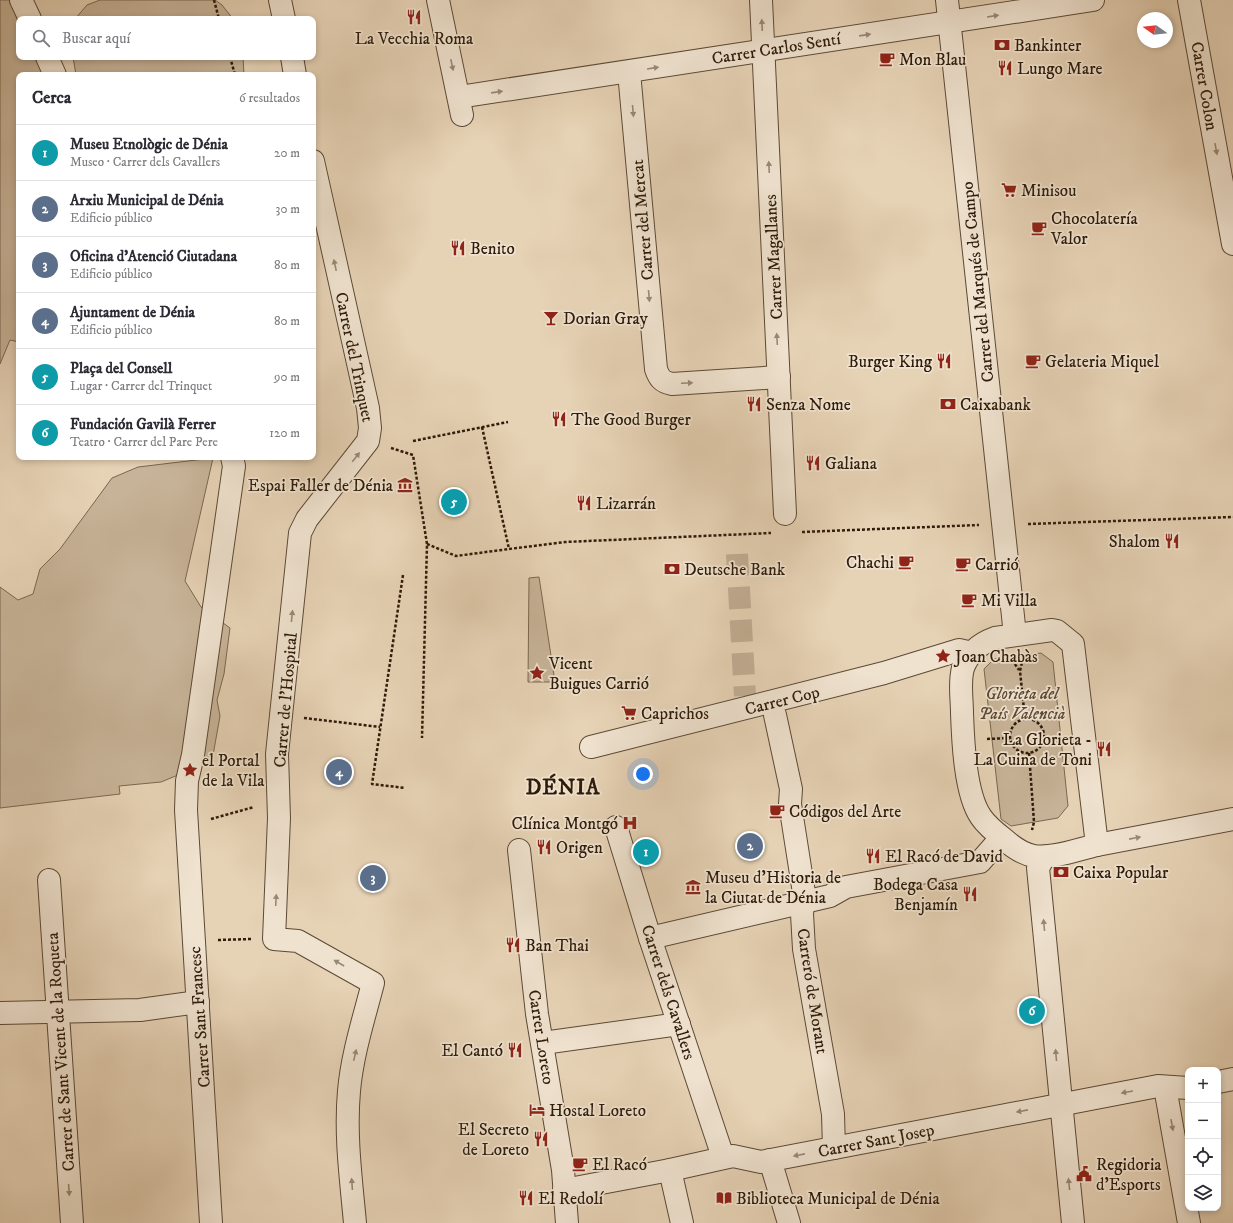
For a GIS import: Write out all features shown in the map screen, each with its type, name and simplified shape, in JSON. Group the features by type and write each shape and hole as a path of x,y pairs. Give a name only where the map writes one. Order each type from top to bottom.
{"street":[{"path":"21,0 29,16"},
{"path":"280,0 283,16"},
{"name":"Carrer Carlos Sentí","path":"438,0 460,106 629,72 1093,0"},
{"name":"Carrer Magallanes","path":"761,0 779,378 790,523"},
{"name":"Carrer del Marqués de Campo","path":"947,0 1002,524 1022,634"},
{"name":"Carrer Colon","path":"1189,0 1233,244"},
{"path":"48,60 54,72"},
{"path":"292,60 294,72"},
{"name":"Carrer del Mercat","path":"629,72 656,369 661,379 672,384 779,378"},
{"name":"Carrer del Trinquet","path":"300,533 307,518 368,441 370,428 368,408 316,174"},
{"name":"Carrer Sant Francesc","path":"211,1223 186,818 187,781 193,756 234,466 233,460"},
{"name":"Carrer de l'Hospital","path":"274,939 279,800 278,754 300,533"},
{"path":"1097,845 1073,644 1057,631 1022,634 989,640 972,653 963,668 961,686 963,739 975,806 981,817 1002,838 1019,851 1035,855 1097,845 1233,819"},
{"name":"Carrer Cop","path":"591,747 884,673 959,650 972,653"},
{"name":"Carreró de Morant","path":"775,715 791,789 790,804 803,885 804,902 802,914 804,949 832,1114 834,1148"},
{"name":"Carrer dels Cavallers","path":"616,826 650,938 724,1157"},
{"path":"650,938 832,896 846,887 980,862 1002,838"},
{"name":"Carrer Loreto","path":"519,850 537,1014 543,1043 564,1190 567,1223"},
{"path":"1035,855 1038,868 1073,1223"},
{"name":"Carrer de Sant Vicent de la Roqueta","path":"49,880 72,1223"},
{"path":"274,939 298,941 373,983 355,1056 349,1090 347,1127 355,1223"},
{"path":"0,1013 140,1010 198,1002"},
{"path":"543,1043 679,1024"},
{"path":"1221,1081 1233,1078"},
{"name":"Carrer Sant Josep","path":"564,1190 670,1170 724,1157 732,1156 761,1162 1061,1103 1158,1086 1185,1088"},
{"path":"1165,1087 1189,1223"},
{"path":"770,1160 788,1223"},
{"path":"670,1170 682,1223"}],"path":[{"path":"214,0 218,16"},
{"path":"231,60 234,72"},
{"path":"413,441 508,422"},
{"path":"482,427 509,549"},
{"path":"413,455 427,544 422,738"},
{"path":"790,523 1002,524 1233,518"},
{"path":"427,544 456,556 565,542 771,533"},
{"path":"403,575 372,784 405,788"},
{"path":"1022,634 1020,671 1025,719"},
{"path":"282,715 380,727"},
{"path":"1025,719 1035,721 1043,729 1044,740 1039,749 1029,753 1018,751 1011,743 1010,738 1010,732 1015,723 1025,719"},
{"path":"990,739 1010,738"},
{"path":"1029,753 1035,855"},
{"path":"186,818 279,800"},
{"path":"194,941 274,939"}],"green space":[{"path":"0,0 13,0 18,16 16,16 16,60 39,60 44,72 16,72 16,341 10,340 0,364"},
{"path":"100,0 215,0 222,5 231,16 78,16 87,5"},
{"path":"74,60 243,60 244,72 76,72"},
{"path":"196,460 213,460 185,581 201,607 230,628 224,674 217,700 220,716 212,761 161,782 119,786 120,794 0,808 0,587 18,600 33,594 40,569 60,549 112,478 138,467"},
{"path":"539,577 555,682 528,682 529,578"},
{"name":"Glorieta del País Valencià","path":"1041,653 1053,662 1068,806 1058,818 1011,826 1001,819 984,669 994,659"}],"tunnel":[{"path":"737,554 745,696"}],"place":[{"name":"La Vecchia Roma","path":"414,17"},
{"name":"Bankinter","path":"1002,45"},
{"name":"Mon Blau","path":"887,59"},
{"name":"Lungo Mare","path":"1005,68"},
{"name":"Minisou","path":"1009,190"},
{"name":"Chocolatería Valor","path":"1039,228"},
{"name":"Benito","path":"458,248"},
{"name":"Dorian Gray","path":"551,318"},
{"name":"Burger King","path":"944,361"},
{"name":"Gelateria Miquel","path":"1033,361"},
{"name":"Senza Nome","path":"754,404"},
{"name":"Caixabank","path":"948,404"},
{"name":"The Good Burger","path":"559,419"},
{"name":"Galiana","path":"813,463"},
{"name":"Espai Faller de Dénia","path":"405,485"},
{"name":"Plaça del Consell","path":"454,502"},
{"name":"Lizarrán","path":"584,503"},
{"name":"Shalom","path":"1172,541"},
{"name":"Chachi","path":"906,562"},
{"name":"Carrió","path":"963,564"},
{"name":"Deutsche Bank","path":"672,569"},
{"name":"Mi Villa","path":"969,600"},
{"name":"Joan Chabàs","path":"943,656"},
{"name":"Vicent Buigues Carrió","path":"537,673"},
{"name":"Caprichos","path":"629,713"},
{"name":"La Glorieta - La Cuina de Toni","path":"1104,749"},
{"name":"el Portal de la Vila","path":"190,770"},
{"name":"Ajuntament de Dénia","path":"339,772"},
{"name":"Códigos del Arte","path":"777,811"},
{"name":"Clínica Montgó","path":"630,823"},
{"name":"Arxiu Municipal de Dénia","path":"750,846"},
{"name":"Origen","path":"544,847"},
{"name":"Museu Etnològic de Dénia","path":"646,852"},
{"name":"El Racó de David","path":"873,856"},
{"name":"Caixa Popular","path":"1061,872"},
{"name":"Oficina d'Atenció Ciutadana","path":"373,878"},
{"name":"Museu d'Historia de la Ciutat de Dénia","path":"693,887"},
{"name":"Bodega Casa Benjamín","path":"970,894"},
{"name":"Ban Thai","path":"513,945"},
{"name":"Fundación Gavilà Ferrer","path":"1032,1011"},
{"name":"El Cantó","path":"515,1050"},
{"name":"Hostal Loreto","path":"537,1110"},
{"name":"El Secreto de Loreto","path":"541,1139"},
{"name":"El Racó","path":"580,1164"},
{"name":"Regidoria d'Esports","path":"1084,1174"},
{"name":"El Redolí","path":"526,1198"},
{"name":"Biblioteca Municipal de Dénia","path":"724,1198"}],"district":[{"name":"DÉNIA","path":"563,787"}]}
